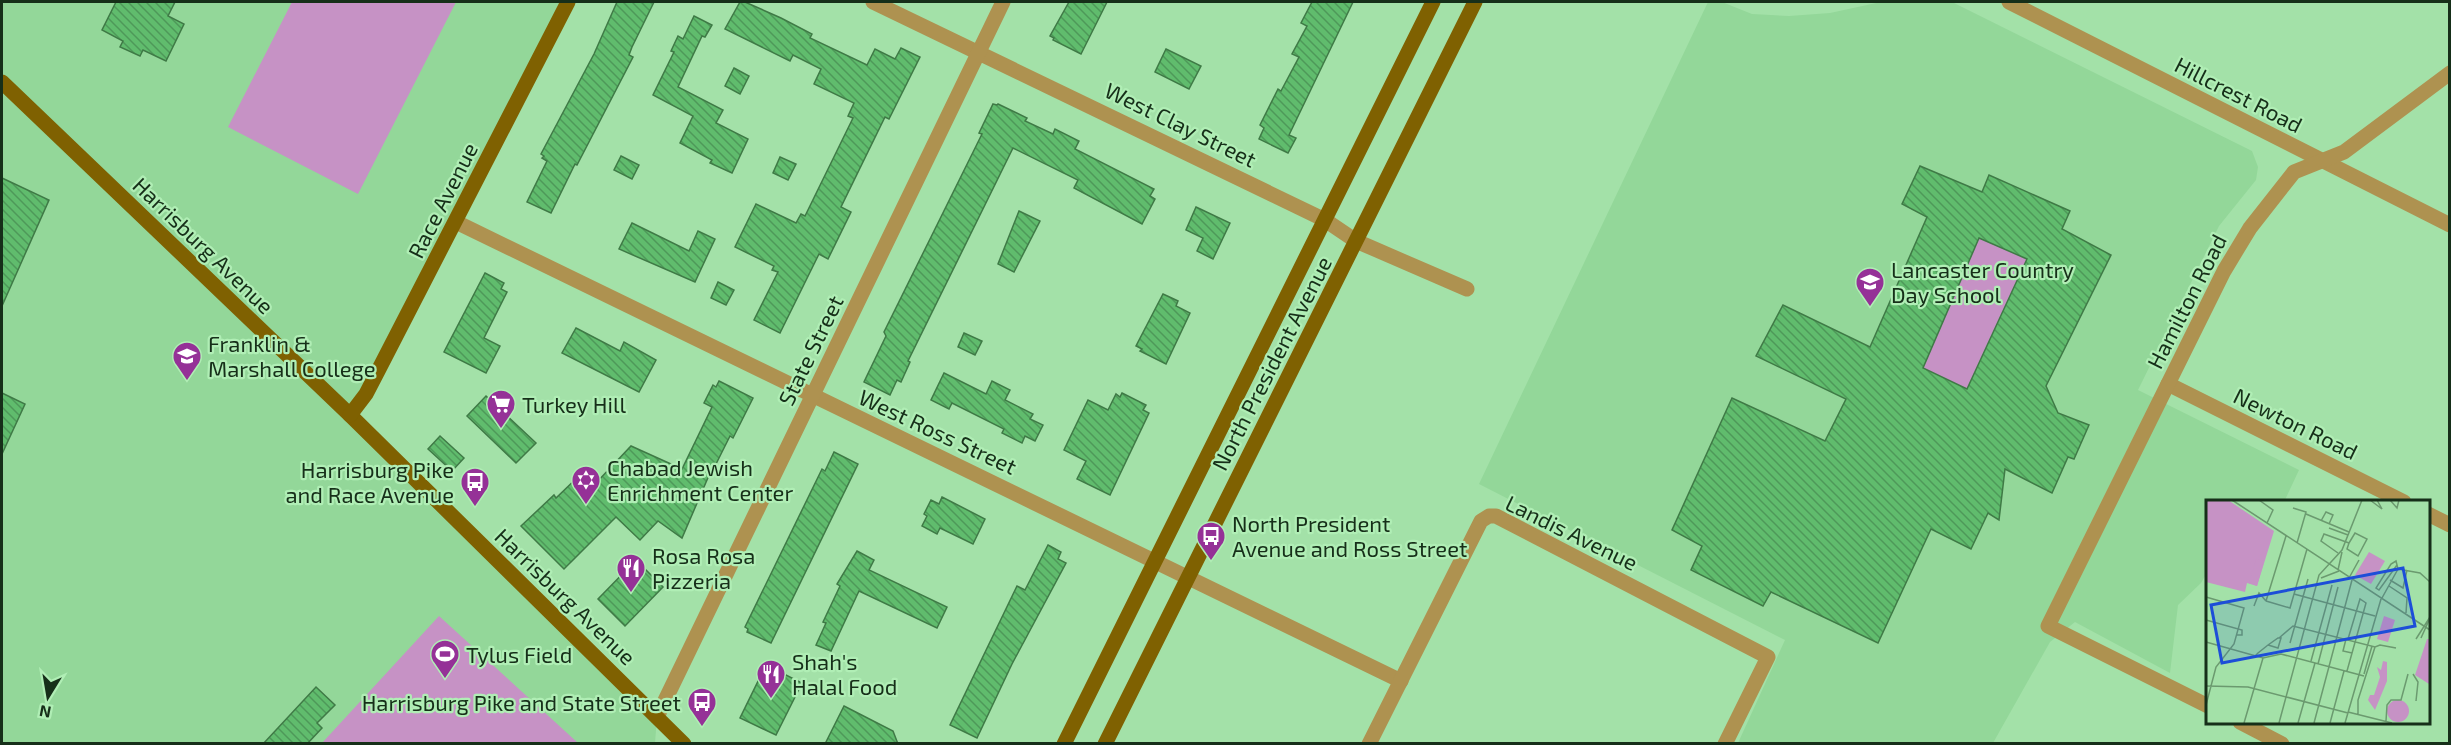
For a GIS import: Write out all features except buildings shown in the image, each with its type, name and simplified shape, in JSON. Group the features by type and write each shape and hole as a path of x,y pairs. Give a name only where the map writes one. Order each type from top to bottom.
{"main road":[{"name":"Race Avenue","path":"350,415 366,394 568,2"},
{"name":"North President Avenue","path":"1064,744 1433,2"},
{"name":"North President Avenue","path":"1105,744 1475,2"},
{"name":"Harrisburg Avenue","path":"2,82 350,415 684,744"}],"street":[{"name":"West Clay Street","path":"873,2 1325,220 1356,241 1467,289"},
{"name":"State Street","path":"657,717 1003,2"},
{"name":"Hillcrest Road","path":"2009,2 2450,225"},
{"name":"Hamilton Road","path":"2206,705 2048,626 2224,271 2250,228 2294,172 2344,152 2450,73"},
{"name":"West Ross Street","path":"456,222 1401,681"},
{"name":"Newton Road","path":"2168,384 2400,500"},
{"path":"2430,515 2450,525"},
{"name":"Landis Avenue","path":"1369,744 1481,521 1488,516 1496,516 1768,657 1725,744"},
{"path":"2242,724 2282,744"}],"shaded area":[{"name":"Franklin & Marshall College","path":"2,2 568,2 350,415 657,717 655,743 2,743"},
{"path":"292,2 456,2 358,194 228,127"},
{"name":"Lancaster Country Day School","path":"1708,2 1722,2 1752,14 1789,16 1830,13 1881,2 1952,2 2252,151 2258,167 2256,180 2219,226 2138,390 2299,470 2285,500 2206,500 2206,574 2201,583 2178,605 2170,673 2075,622 2050,642 1993,743 1738,743 1785,640 1479,484"},
{"path":"1979,238 2027,259 1967,389 1923,368"},
{"name":"Tylus Field","path":"439,616 578,743 322,743"}],"place":[{"name":"Lancaster Country Day School","path":"1870,308"},
{"name":"Franklin & Marshall College","path":"187,382"},
{"name":"Turkey Hill","path":"501,430"},
{"name":"Chabad Jewish Enrichment Center","path":"586,506"},
{"name":"Harrisburg Pike and Race Avenue","path":"475,508"},
{"name":"North President Avenue and Ross Street","path":"1211,562"},
{"name":"Rosa Rosa Pizzeria","path":"631,594"},
{"name":"Tylus Field","path":"445,680"},
{"name":"Shah's Halal Food","path":"771,700"},
{"name":"Harrisburg Pike and State Street","path":"702,728"}]}
